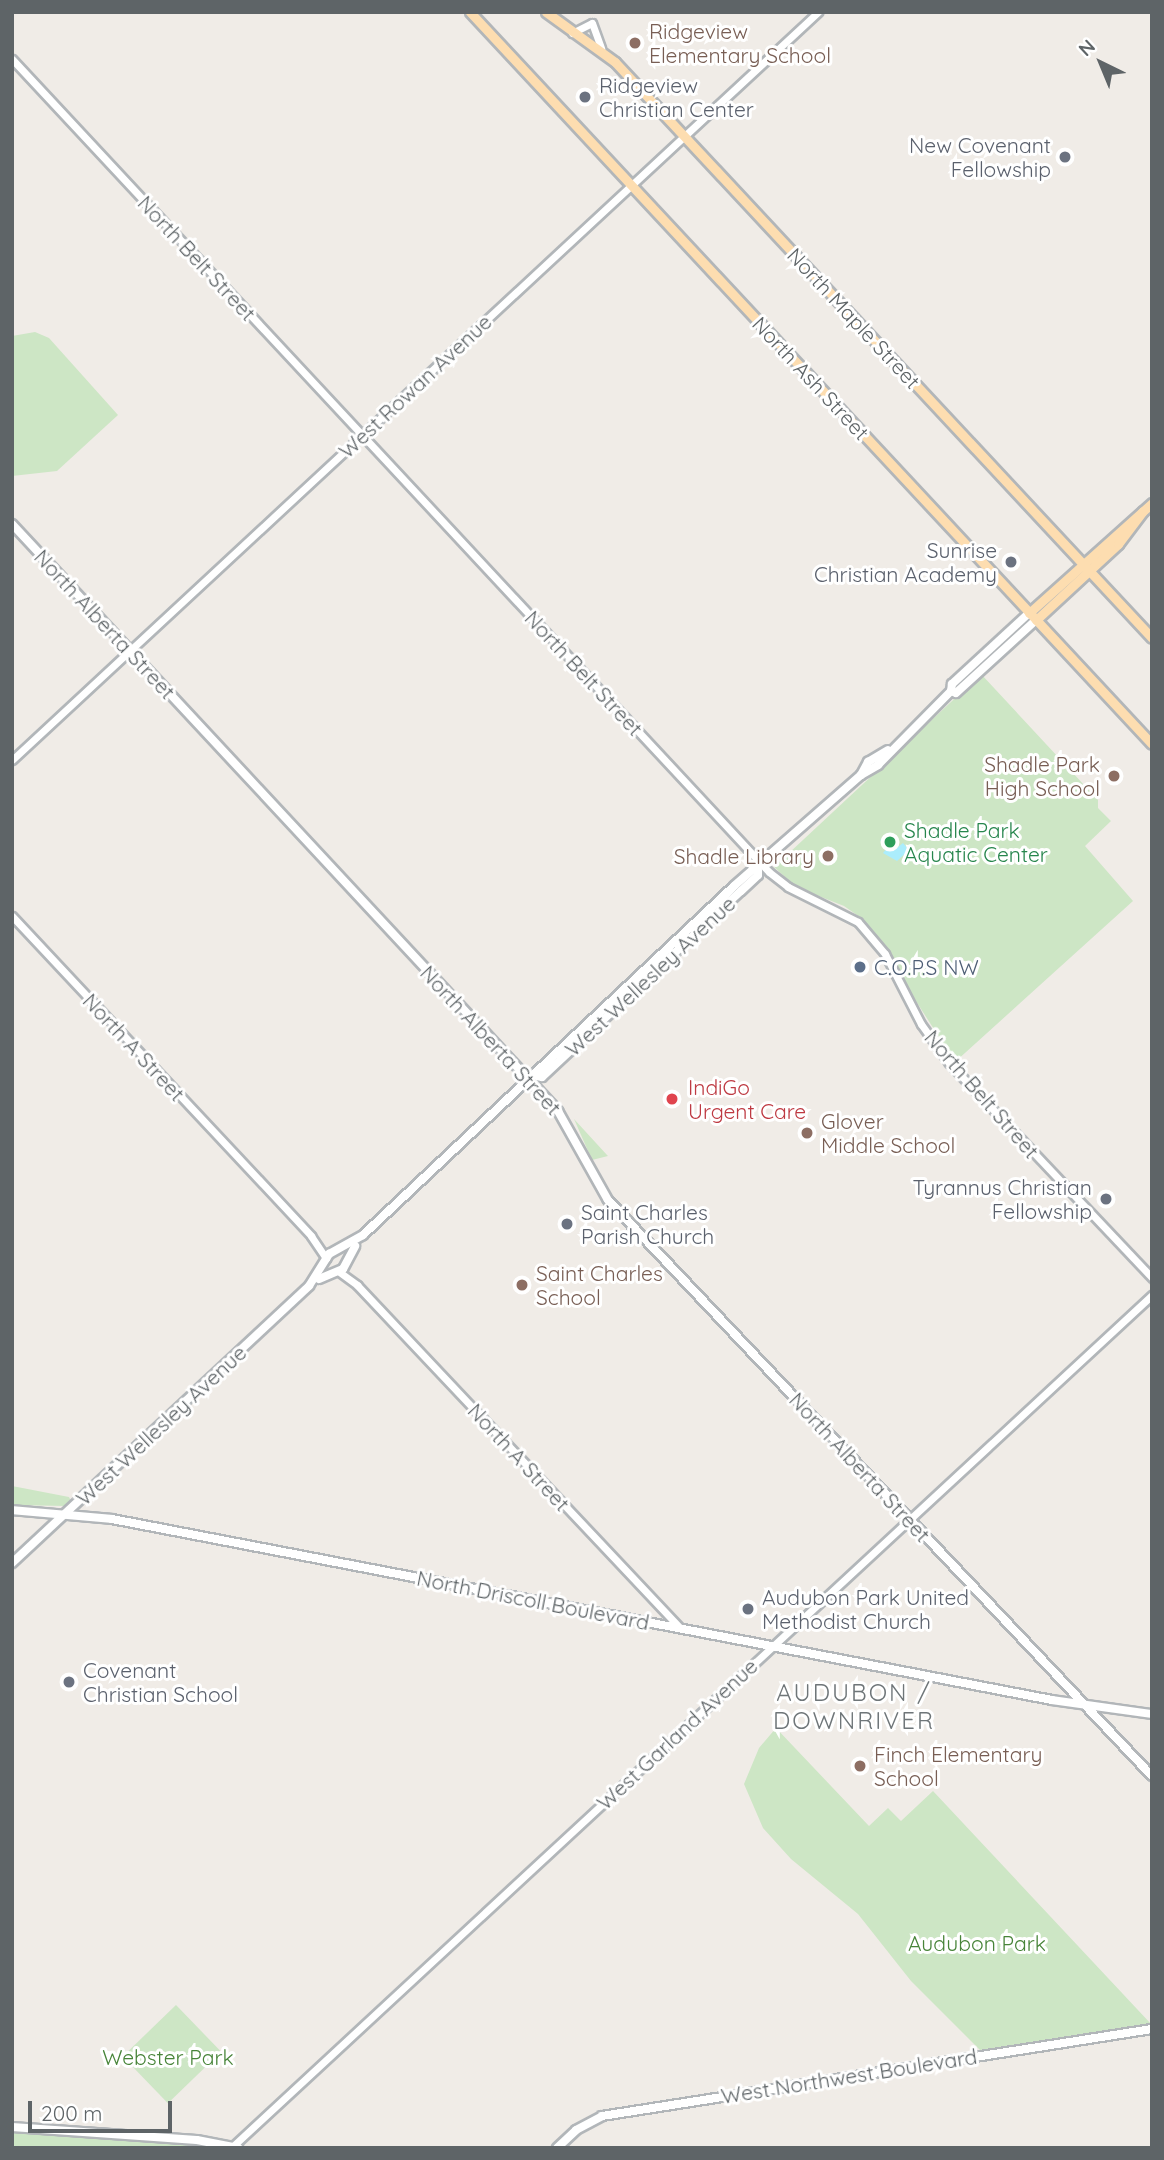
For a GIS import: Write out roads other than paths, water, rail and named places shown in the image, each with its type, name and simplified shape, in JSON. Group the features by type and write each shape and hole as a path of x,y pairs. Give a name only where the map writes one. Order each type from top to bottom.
{"main road":[{"name":"North Ash Street","path":"470,12 1152,744"},
{"name":"North Maple Street","path":"546,12 572,33 601,48 1152,638"},
{"name":"West Wellesley Avenue","path":"12,1563 309,1286 336,1251 363,1235 534,1079 634,980 861,775 878,765 888,750 1152,503"},
{"name":"North Alberta Street","path":"12,524 534,1079 567,1122 608,1200 1152,1776"},
{"name":"West Wellesley Avenue","path":"953,692 976,662 1033,617"},
{"name":"West Wellesley Avenue","path":"534,1079 542,1077 758,875 760,867"},
{"path":"604,1009 622,1002 634,980"},
{"name":"West Wellesley Avenue","path":"309,1286 345,1262 363,1235"},
{"path":"336,1251 345,1262"},
{"path":"326,1261 335,1271"},
{"name":"North Driscoll Boulevard","path":"12,1510 68,1512 1052,1700 1152,1714"},
{"name":"North Alberta Street","path":"1069,1688 1111,1708"},
{"name":"North Driscoll Boulevard","path":"1052,1700 1078,1708 1106,1727"},
{"name":"West Northwest Boulevard","path":"557,2148 576,2130 602,2116 1152,2029"},
{"path":"12,2127 235,2147"}],"street":[{"name":"West Rowan Avenue","path":"12,760 818,12"},
{"path":"572,33 592,23 601,48"},
{"name":"North Belt Street","path":"12,59 760,867 788,887 858,922 885,954 921,1024 949,1063 1152,1278"},
{"name":"North A Street","path":"12,916 314,1239 326,1261"},
{"name":"North A Street","path":"314,1239 336,1251"},
{"name":"North A Street","path":"345,1262 357,1285"},
{"name":"North A Street","path":"335,1271 357,1285 681,1629"},
{"name":"West Garland Avenue","path":"235,2147 731,1680 774,1646 1152,1295"}],"water":[{"path":"893,833 893,851 903,843 909,850 897,861 883,853 888,847 880,840"}],"place":[{"name":"Ridgeview Elementary School","path":"635,43"},
{"name":"Ridgeview Christian Center","path":"585,97"},
{"name":"New Covenant Fellowship","path":"1065,157"},
{"name":"Sunrise Christian Academy","path":"1011,562"},
{"name":"Shadle Park High School","path":"1114,776"},
{"name":"Shadle Park Aquatic Center","path":"890,842"},
{"name":"Shadle Library","path":"828,856"},
{"name":"C.O.P.S NW","path":"860,967"},
{"name":"IndiGo Urgent Care","path":"672,1099"},
{"name":"Glover Middle School","path":"807,1133"},
{"name":"Tyrannus Christian Fellowship","path":"1106,1199"},
{"name":"Saint Charles Parish Church","path":"567,1224"},
{"name":"Saint Charles School","path":"522,1285"},
{"name":"Audubon Park United Methodist Church","path":"748,1609"},
{"name":"Covenant Christian School","path":"69,1682"},
{"name":"Finch Elementary School","path":"860,1766"}],"district":[{"name":"AUDUBON / DOWNRIVER","path":"854,1707"}],"park label":[{"name":"Audubon Park","path":"977,1943"},
{"name":"Webster Park","path":"168,2057"}]}
